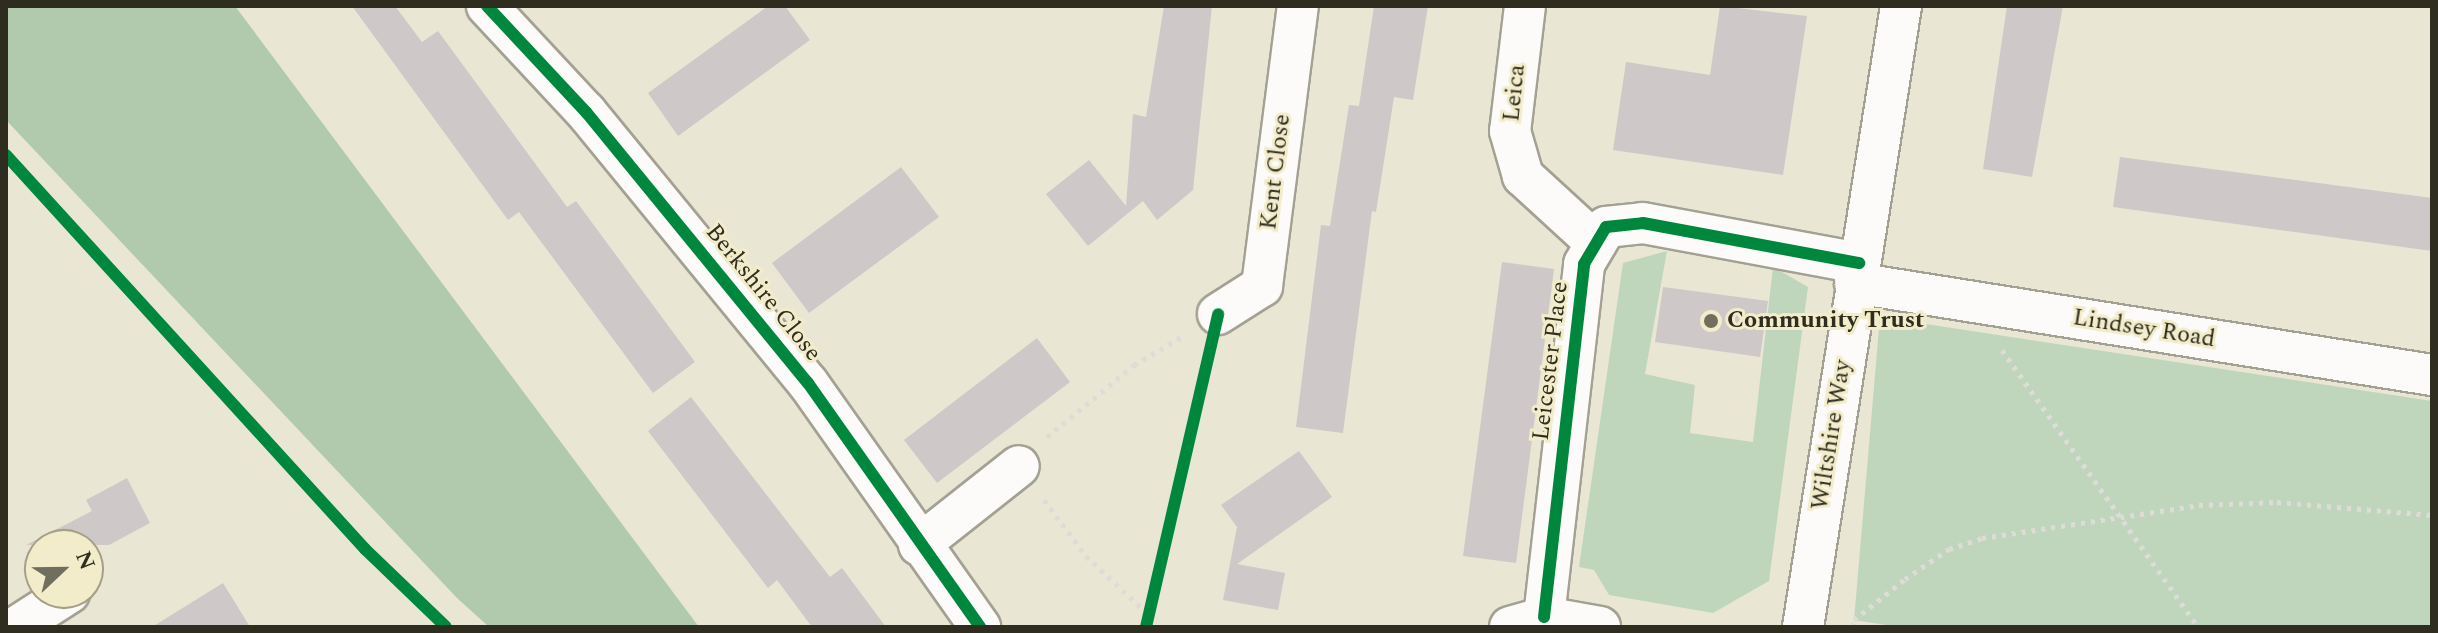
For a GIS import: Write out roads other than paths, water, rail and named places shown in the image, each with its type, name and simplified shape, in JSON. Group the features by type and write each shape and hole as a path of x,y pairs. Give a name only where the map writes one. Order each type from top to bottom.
{"street":[{"name":"Berkshire Close","path":"487,6 586,112 808,383 919,545 980,627"},
{"name":"Kent Close","path":"1218,314 1262,286 1298,6"},
{"name":"Leica","path":"1525,6 1510,131 1518,161 1523,176 1596,243"},
{"name":"Wiltshire Way","path":"1803,627 1901,6"},
{"path":"1596,243 1606,227 1643,223 1857,273"},
{"name":"Leicester Place","path":"1596,243 1584,264 1527,622 1600,627"},
{"name":"Lindsey Road","path":"1857,273 1969,302 2432,375"},
{"path":"919,545 1019,466"},
{"path":"16,627 44,609"}],"place":[{"name":"Community Trust","path":"1711,321"}]}
